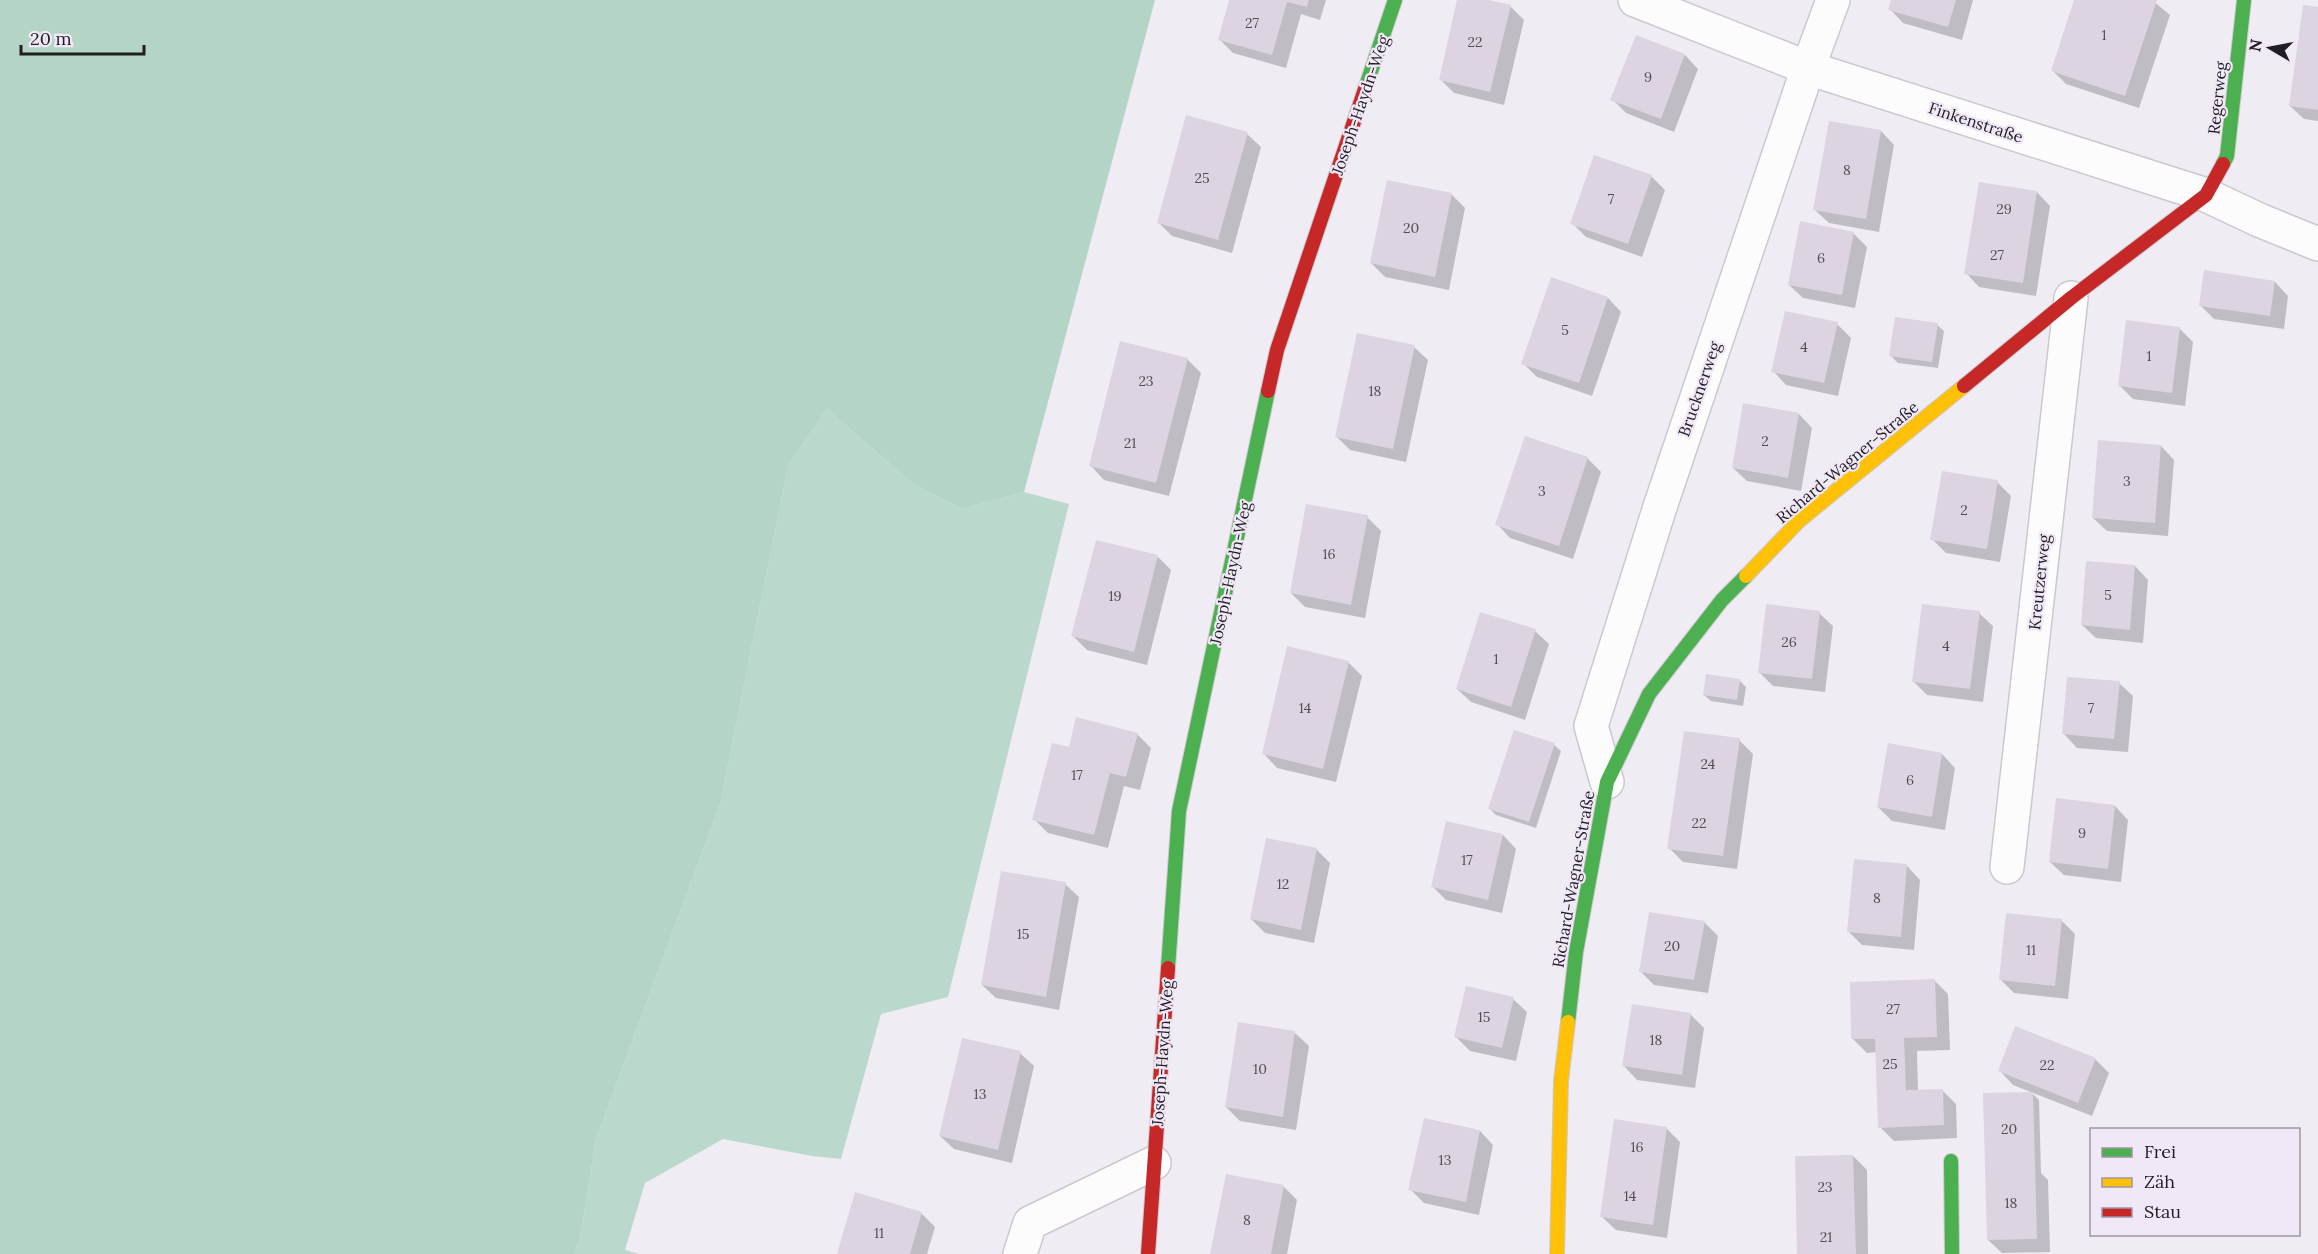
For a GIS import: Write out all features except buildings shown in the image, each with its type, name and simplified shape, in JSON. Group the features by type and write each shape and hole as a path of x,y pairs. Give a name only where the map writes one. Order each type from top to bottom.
{"street":[{"name":"Joseph-Haydn-Weg","path":"1148,1254 1179,811 1277,350 1395,0"},
{"name":"Finkenstraße","path":"1635,0 1808,68 2206,195 2318,244"},
{"name":"Brucknerweg","path":"1607,782 1591,726 1659,510 1833,0"},
{"name":"Regerweg","path":"2206,195 2227,156 2244,0"},
{"name":"Richard-Wagner-Straße","path":"1557,1254 1561,1081 1576,952 1607,782 1648,694 1722,600 1800,520 2071,298 2206,195"},
{"name":"Kreutzerweg","path":"2007,867 2071,298"},
{"path":"1951,1161 1952,1254"},
{"path":"1020,1254 1030,1223 1154,1163"}],"green space":[{"path":"0,0 1155,0 1024,492 962,509 913,484 827,409 788,466 720,804 596,1139 580,1239 574,1254 0,1254"},
{"path":"827,409 913,484 962,509 1024,492 1069,504 948,997 881,1014 841,1159 812,1156 723,1139 645,1183 625,1250 639,1254 574,1254 580,1239 596,1139 720,804 788,466"}],"traffic: fast":[{"path":"1366,86 1395,0"},
{"path":"2223,164 2227,156 2244,0"},
{"path":"1168,968 1179,811 1268,391"},
{"path":"1568,1022 1576,952 1607,782 1649,694 1722,600 1746,576"},
{"path":"1951,1161 1952,1254"}],"traffic: slow":[{"path":"1746,576 1800,520 1964,386"},
{"path":"1557,1254 1561,1081 1568,1022"}],"traffic: jam":[{"path":"1268,391 1277,350 1366,86"},
{"path":"1964,386 2071,298 2206,195 2223,164"},
{"path":"1148,1254 1168,968"}]}
